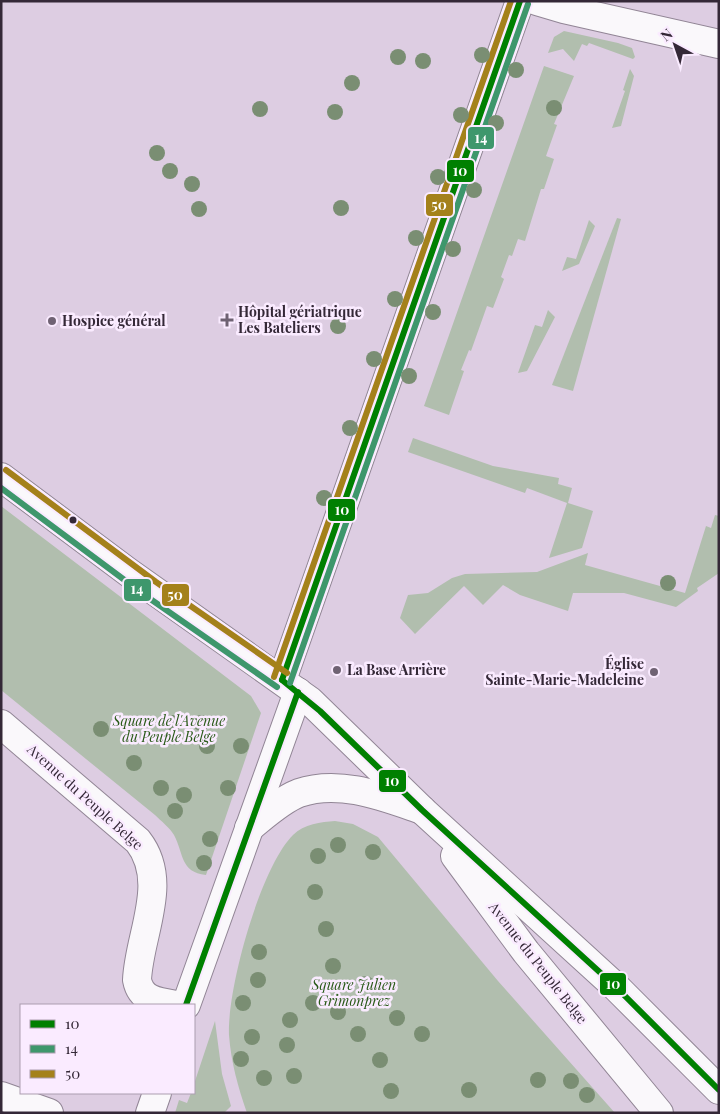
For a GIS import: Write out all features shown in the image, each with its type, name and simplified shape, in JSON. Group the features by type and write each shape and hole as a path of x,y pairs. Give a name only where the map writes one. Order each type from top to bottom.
{"street":[{"path":"186,1004 249,828 290,686 520,1"},
{"path":"538,1 564,9 719,44"},
{"name":"Avenue du Peuple Belge","path":"1,477 151,589 290,686 320,711 422,810 616,986 719,1090"},
{"name":"Avenue du Peuple Belge","path":"1,724 138,841 150,861 153,880 137,980 138,988 148,998 173,1004"},
{"name":"Avenue du Peuple Belge","path":"249,828 291,797 324,789 369,793 422,810 526,952 659,1113"},
{"path":"150,1113 157,1094"},
{"path":"1,1096 48,1113"}],"green space":[{"path":"564,31 632,48 635,57 633,59 589,43 587,46 582,44 574,61 563,49 548,53 554,37"},
{"path":"544,66 574,76 554,124 557,125 546,156 554,159 544,189 541,189 525,241 518,239 512,256 509,255 501,277 504,279 493,308 487,306 471,351 469,350 461,370 464,371 449,415 424,406"},
{"path":"630,69 634,76 621,126 612,128 625,91 623,90"},
{"path":"617,218 621,219 573,391 552,385"},
{"path":"589,220 595,226 579,264 562,271 567,257 576,259"},
{"path":"548,310 555,317 527,371 518,373 535,325 542,327"},
{"path":"413,438 493,466 559,478 558,484 572,488 568,503 593,511 582,548 549,558 567,503 527,488 525,493 408,452"},
{"name":"Square de l'Avenue du Peuple Belge","path":"1,506 251,696 261,713 206,875 191,870 187,866 174,835 155,815 1,690"},
{"path":"715,515 719,516 719,573 697,588 698,591 676,607 624,593 573,593 568,611 520,595 503,585 483,605 464,586 415,634 400,618 408,595 428,593 452,578 465,574 537,572 588,553 585,565 685,593 706,526 711,528"},
{"name":"Square Julien Grimonprez","path":"335,821 353,824 378,837 498,981 615,1113 247,1113 235,1074 229,1035 234,989 248,930 269,874 281,851 293,835 307,826"},
{"path":"215,1021 222,1074 231,1106 224,1113 175,1113 179,1100 187,1103 191,1094 195,1094 195,1081"}],"transit line":[{"name":"50","path":"274,677 511,1"},
{"name":"10","path":"282,680 520,1"},
{"name":"14","path":"290,683 528,4"},
{"name":"50","path":"6,470 156,582 287,673"},
{"name":"14","path":"1,488 146,596 277,687"},
{"name":"10","path":"282,680 320,711 422,810 616,987 719,1090"},
{"name":"10","path":"186,1004 298,692"}],"place":[{"name":"Hôpital gériatrique Les Bateliers","path":"227,320"},
{"name":"Hospice général","path":"52,321"},
{"name":"La Base Arrière","path":"337,670"},
{"name":"Église Sainte-Marie-Madeleine","path":"654,672"}]}
